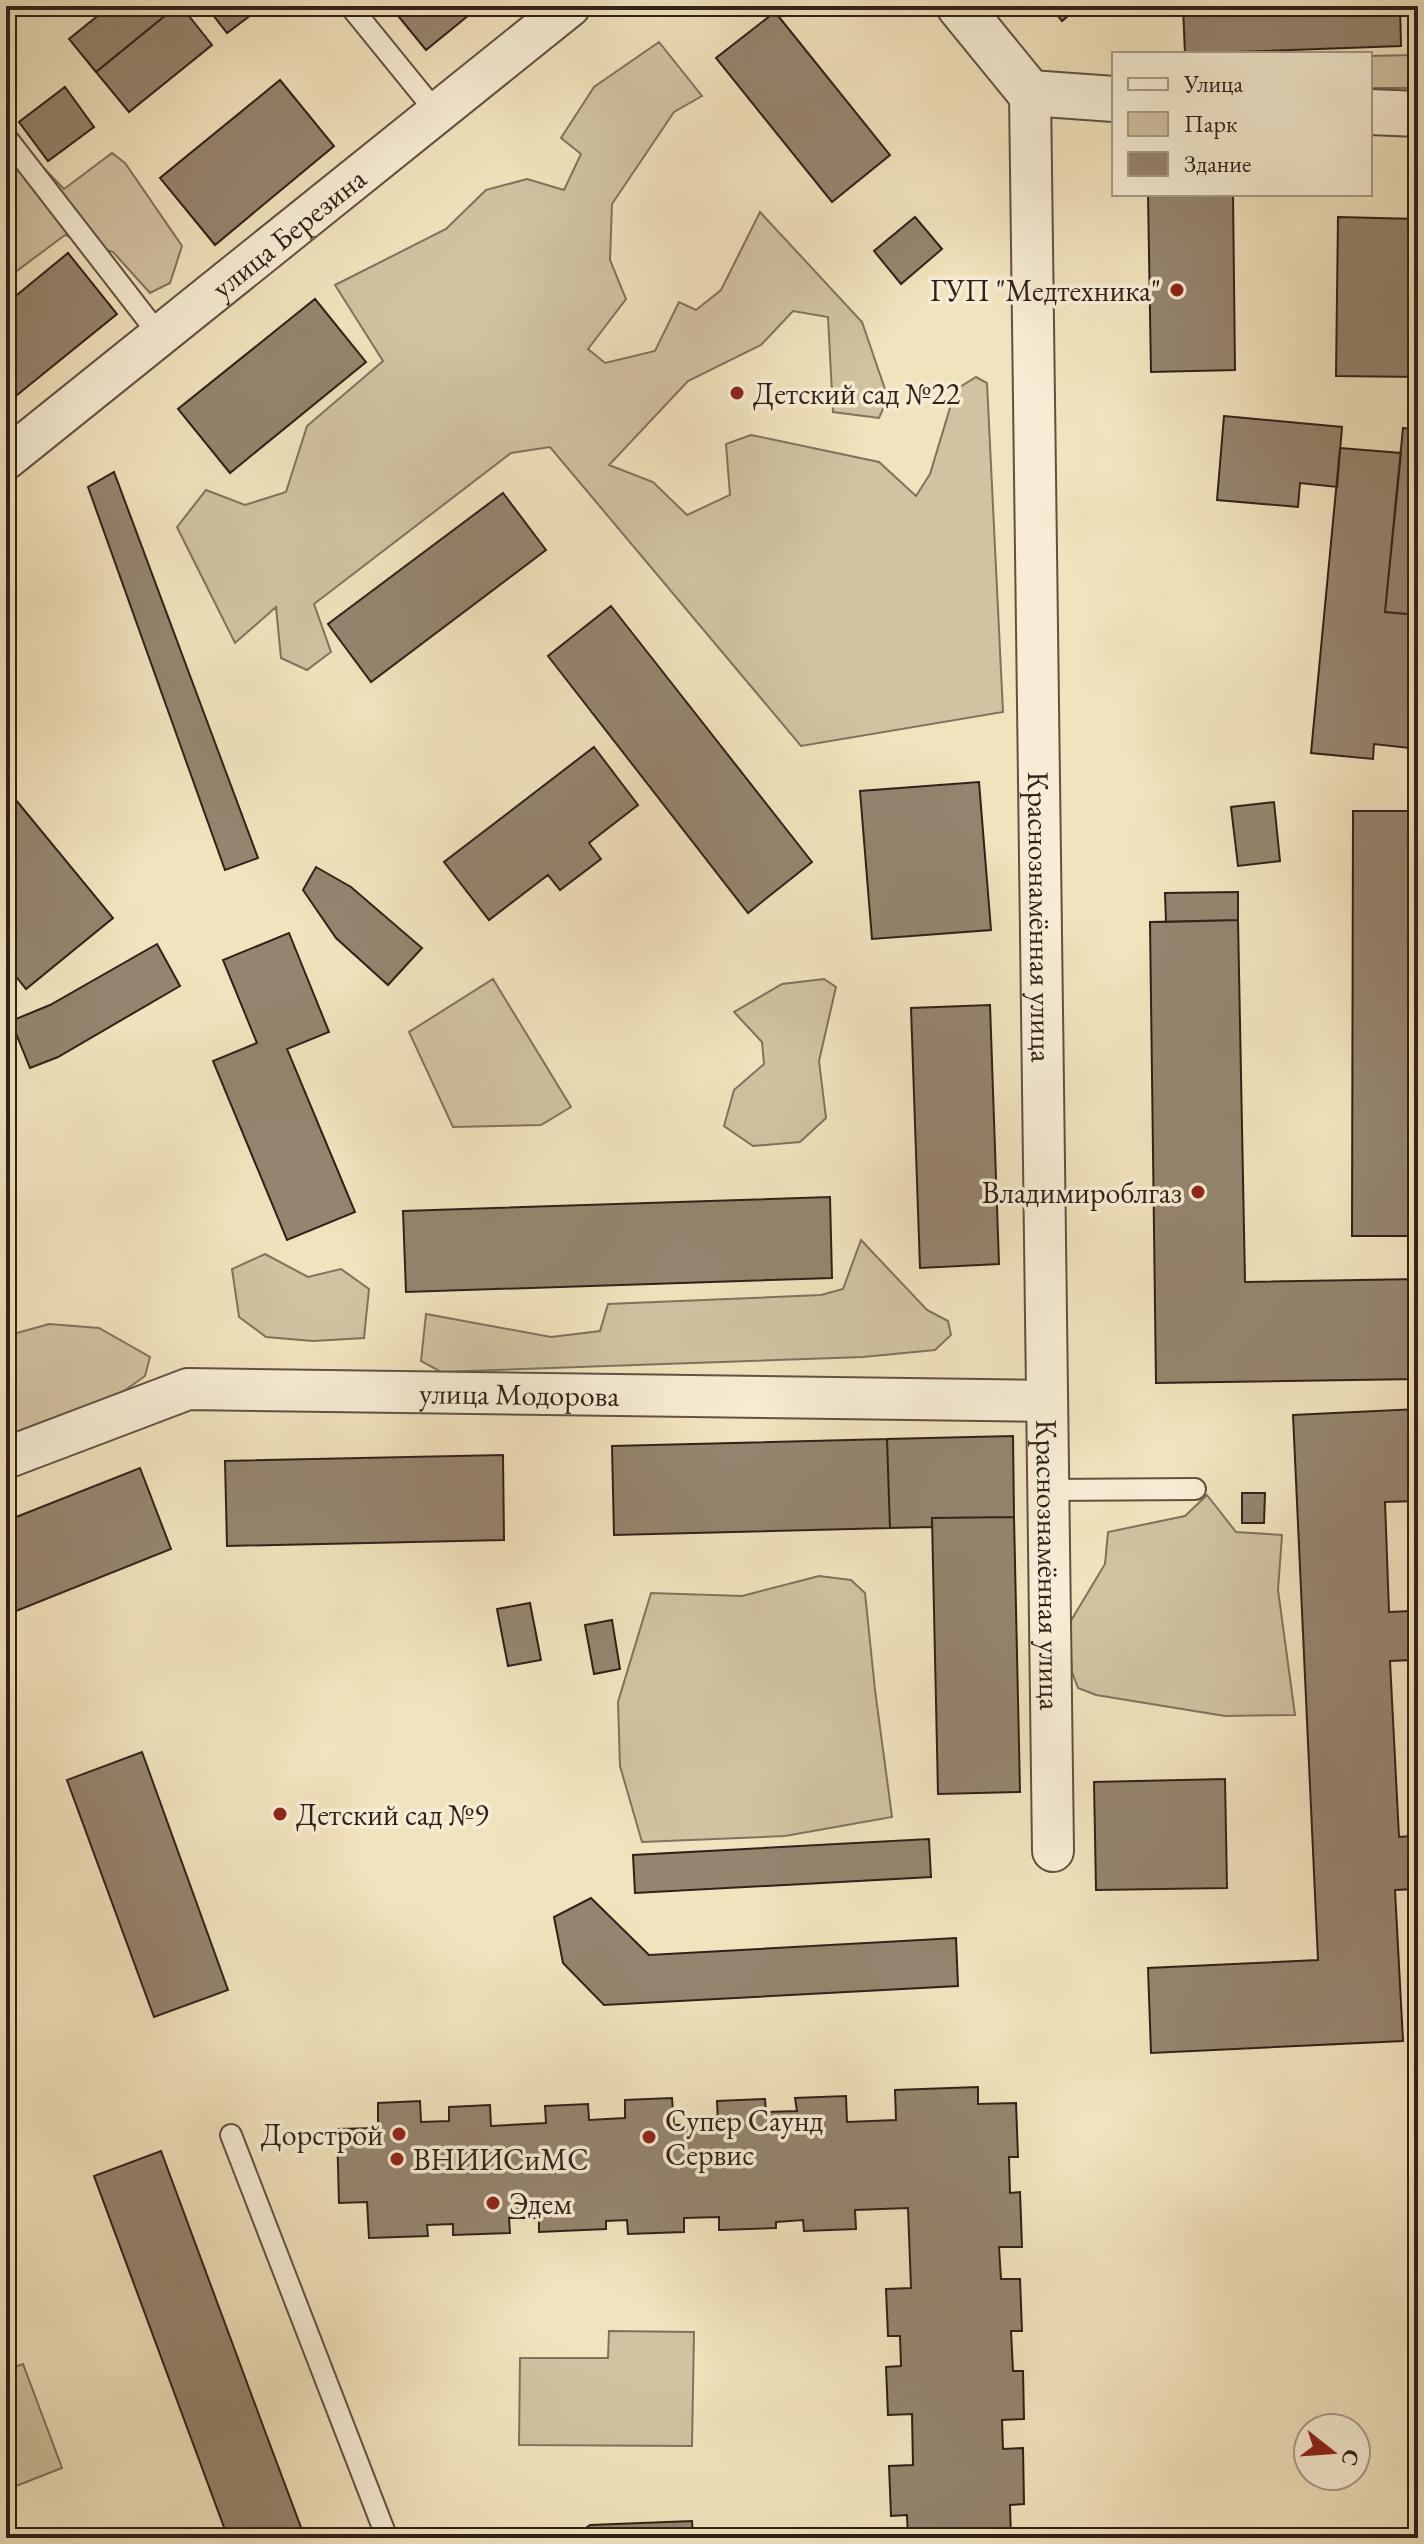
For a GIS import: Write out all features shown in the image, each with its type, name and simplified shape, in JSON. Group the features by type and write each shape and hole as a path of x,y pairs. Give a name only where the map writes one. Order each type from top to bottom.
{"street":[{"name":"улица Березина","path":"6,459 570,6"},
{"path":"959,6 1030,93 1112,99"},
{"name":"Краснознамённая улица","path":"1030,93 1053,1851"},
{"path":"1372,112 1418,114"},
{"name":"улица Модорова","path":"6,1458 188,1389 1047,1401"}],"lane":[{"path":"350,6 437,113"},
{"path":"6,137 160,336"},
{"path":"1048,1490 1195,1489"},
{"path":"231,2135 387,2538"}],"green space":[{"path":"1418,26 1418,88 1372,88 1372,56 1409,55"},
{"path":"659,42 702,96 674,112 612,204 610,260 626,299 588,349 605,363 655,351 679,302 696,310 721,290 760,212 862,322 888,398 879,418 833,412 828,317 793,311 761,345 688,381 609,465 653,482 687,515 730,495 726,444 751,435 879,462 916,496 930,474 953,398 960,387 976,377 987,383 1003,712 801,746 550,447 511,453 314,604 331,652 307,670 281,658 276,607 235,643 177,527 206,490 245,505 286,492 307,426 383,361 335,285 446,229 486,190 527,179 564,190 581,154 561,138 594,87"},
{"path":"6,129 64,189 112,153 125,163 182,246 170,283 150,293 113,252 65,235 6,279"},
{"path":"493,979 571,1107 541,1125 453,1127 409,1032"},
{"path":"824,979 836,987 819,1061 826,1118 800,1142 753,1146 724,1126 734,1090 764,1064 762,1042 734,1012 782,984"},
{"path":"861,1240 927,1310 948,1321 951,1335 935,1350 863,1357 441,1372 421,1361 426,1314 551,1337 600,1331 608,1304 821,1295 843,1289"},
{"path":"265,1254 308,1277 341,1269 369,1289 364,1338 313,1341 266,1337 239,1317 232,1269"},
{"path":"49,1324 99,1328 150,1357 145,1376 100,1408 6,1445 6,1336"},
{"path":"1207,1495 1236,1532 1282,1535 1278,1590 1295,1715 1225,1716 1096,1695 1078,1688 1072,1672 1069,1624 1105,1564 1108,1532 1185,1516"},
{"path":"819,1576 851,1580 865,1593 892,1817 785,1836 642,1842 620,1766 618,1702 651,1593 742,1596"},
{"path":"609,2331 694,2332 692,2446 519,2445 520,2358 608,2358"},
{"path":"23,2364 62,2468 6,2490 6,2370"}],"building":[{"path":"110,6 177,6 96,72 69,39"},
{"path":"177,6 181,6 212,45 129,112 96,72"},
{"path":"206,6 263,6 227,33"},
{"path":"390,6 480,6 426,50"},
{"path":"1050,6 1080,6 1062,21"},
{"path":"1183,6 1400,6 1401,46 1185,52"},
{"path":"775,12 890,155 832,202 716,58"},
{"path":"280,80 334,146 215,245 160,178"},
{"path":"65,87 94,127 48,161 19,122"},
{"path":"1148,196 1233,196 1235,370 1151,372"},
{"path":"915,217 942,249 901,284 874,251"},
{"path":"1338,217 1418,219 1418,377 1336,376"},
{"path":"68,253 117,314 6,404 6,304"},
{"path":"315,299 366,362 230,473 178,409"},
{"path":"1224,416 1342,427 1337,487 1300,483 1298,507 1217,500"},
{"path":"1403,428 1418,430 1418,615 1385,612"},
{"path":"1340,448 1401,453 1385,612 1418,615 1418,749 1374,744 1373,759 1311,753"},
{"path":"114,472 258,858 225,870 88,487"},
{"path":"503,493 546,550 371,682 328,624"},
{"path":"611,606 812,862 748,913 548,656"},
{"path":"594,747 638,805 589,843 601,859 560,890 548,875 489,920 444,862"},
{"path":"979,782 991,930 872,939 860,791"},
{"path":"6,788 113,918 26,989 6,964 6,940 15,933 6,922"},
{"path":"1274,802 1280,861 1238,866 1231,807"},
{"path":"1353,811 1418,811 1418,1236 1352,1236"},
{"path":"316,867 351,887 422,948 388,985 336,938 303,890"},
{"path":"1238,892 1238,920 1166,922 1165,893"},
{"name":"Владимироблгаз","path":"1238,920 1245,1282 1418,1279 1418,1379 1156,1383 1150,922"},
{"path":"289,933 329,1032 287,1049 355,1212 287,1240 213,1061 257,1043 223,960"},
{"path":"157,944 180,986 58,1057 30,1068 11,1021 50,1005"},
{"path":"990,1005 999,1264 920,1268 911,1008"},
{"path":"830,1197 832,1278 406,1292 403,1211"},
{"path":"1418,1409 1418,1501 1385,1502 1389,1612 1410,1611 1412,1660 1390,1661 1399,1837 1411,1836 1414,1889 1395,1890 1403,2041 1151,2053 1148,1968 1318,1960 1293,1415"},
{"path":"1013,1436 1014,1517 932,1518 932,1527 890,1528 887,1439"},
{"path":"887,1439 890,1528 614,1535 612,1446"},
{"path":"503,1455 504,1540 227,1546 225,1461"},
{"path":"140,1468 171,1549 6,1615 6,1521"},
{"path":"1242,1493 1265,1493 1264,1523 1242,1523"},
{"path":"1014,1517 1020,1792 938,1794 932,1518"},
{"path":"530,1603 541,1660 508,1666 497,1609"},
{"path":"612,1620 620,1669 594,1674 585,1625"},
{"path":"142,1752 228,1990 154,2017 67,1780"},
{"path":"1225,1779 1227,1888 1096,1890 1094,1782"},
{"path":"929,1839 931,1877 635,1893 633,1855"},
{"path":"591,1898 649,1955 956,1938 958,1986 604,2005 563,1963 554,1917"},
{"path":"978,2087 978,2104 1016,2103 1018,2157 1009,2157 1010,2193 1020,2192 1022,2247 999,2247 1001,2279 1020,2279 1022,2331 1011,2331 1013,2371 1023,2371 1024,2419 1002,2420 1003,2449 1023,2448 1024,2504 1010,2505 1011,2538 908,2538 907,2515 891,2516 889,2466 913,2465 912,2414 888,2415 886,2367 901,2366 900,2336 888,2336 886,2289 911,2288 908,2208 855,2210 856,2229 804,2231 803,2220 776,2222 776,2228 719,2230 719,2217 684,2218 684,2232 628,2234 627,2220 606,2221 606,2229 539,2232 539,2218 509,2218 510,2233 453,2235 453,2224 427,2225 428,2236 369,2238 367,2202 339,2203 337,2129 378,2128 378,2103 420,2101 421,2122 449,2121 449,2107 490,2105 491,2126 546,2123 545,2106 588,2104 589,2120 625,2118 625,2100 672,2098 674,2125 718,2124 717,2101 765,2099 766,2112 797,2111 795,2098 846,2096 847,2122 896,2120 895,2090"},
{"path":"161,2151 305,2538 228,2538 94,2176"},
{"path":"692,2521 693,2538 572,2538 590,2525"}],"place":[{"name":"ГУП \"Медтехника\"","path":"1177,290"},
{"name":"Детский сад №22","path":"737,393"},
{"name":"Владимироблгаз","path":"1198,1192"},
{"name":"Детский сад №9","path":"280,1814"},
{"name":"Дорстрой","path":"399,2134"},
{"name":"Супер Саунд Сервис","path":"649,2137"},
{"name":"ВНИИСиМС","path":"397,2159"},
{"name":"Эдем","path":"493,2203"}]}
